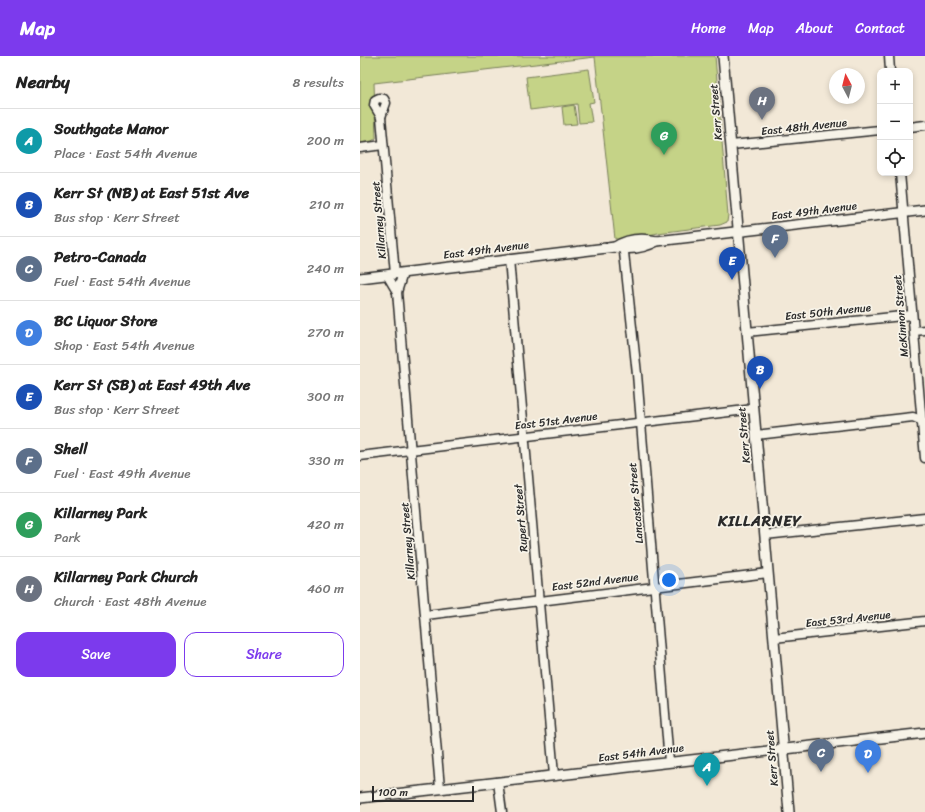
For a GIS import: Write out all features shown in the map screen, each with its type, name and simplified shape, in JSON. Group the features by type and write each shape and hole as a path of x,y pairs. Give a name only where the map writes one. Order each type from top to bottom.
{"street":[{"name":"Kerr Street","path":"723,56 789,812"},
{"path":"889,56 890,68"},
{"name":"Killarney Street","path":"381,117 395,274"},
{"path":"913,127 925,125"},
{"name":"East 48th Avenue","path":"731,146 877,130"},
{"path":"360,148 384,145"},
{"name":"McKinnon Street","path":"900,176 923,421 925,458"},
{"name":"East 49th Avenue","path":"360,278 620,246 648,246 657,241 925,210"},
{"name":"Lancaster Street","path":"620,246 637,374 639,422 669,762"},
{"name":"Rupert Street","path":"509,260 554,775"},
{"path":"395,274 397,292"},
{"path":"395,274 397,292"},
{"name":"Killarney Street","path":"397,292 440,788"},
{"name":"East 50th Avenue","path":"747,332 912,315"},
{"path":"914,331 925,330"},
{"name":"East 51st Avenue","path":"360,456 754,409"},
{"path":"756,435 912,417 923,421"},
{"path":"765,535 925,518"},
{"name":"East 52nd Avenue","path":"426,615 768,573"},
{"name":"East 53rd Avenue","path":"774,638 925,621"},
{"name":"East 54th Avenue","path":"360,798 784,748 925,733"},
{"path":"498,782 502,812"}],"green space":[{"path":"360,56 715,56 728,215 727,222 720,225 658,233 635,238 615,239 595,57 374,83 376,138 372,141 360,143"},
{"path":"589,69 594,102 589,103 592,122 579,123 577,104 530,110 526,77"},
{"path":"574,105 577,124 564,125 562,107"}],"place":[{"name":"Killarney Park Church","path":"762,120"},
{"name":"Killarney Park","path":"664,155"},
{"name":"Shell","path":"775,258"},
{"name":"Kerr St (SB) at East 49th Ave","path":"732,280"},
{"name":"Kerr St (NB) at East 51st Ave","path":"760,389"},
{"name":"Petro-Canada","path":"821,772"},
{"name":"BC Liquor Store","path":"868,773"},
{"name":"Southgate Manor","path":"707,786"}],"district":[{"name":"KILLARNEY","path":"760,521"}]}
